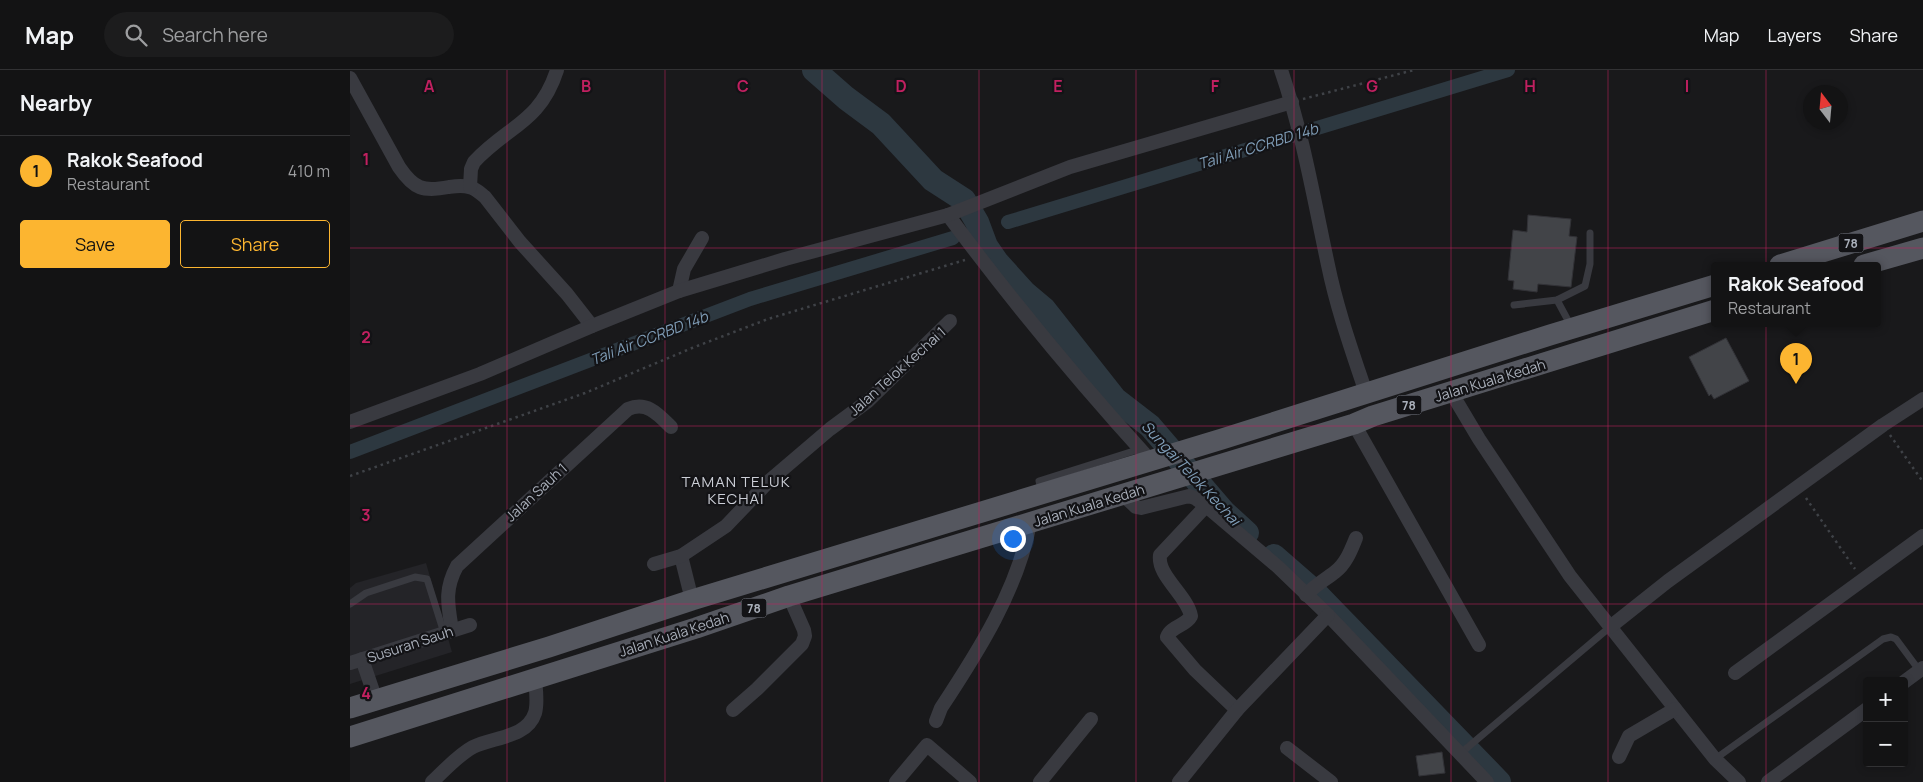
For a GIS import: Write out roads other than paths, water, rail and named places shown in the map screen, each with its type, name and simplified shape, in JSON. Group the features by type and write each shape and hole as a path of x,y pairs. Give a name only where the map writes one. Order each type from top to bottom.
{"main road":[{"name":"78","path":"1789,262 1923,220"},
{"path":"1896,228 1914,251"},
{"name":"78","path":"1875,262 1914,251"},
{"name":"Jalan Kuala Kedah","path":"350,708 549,647 692,600 1043,493 1148,456 1222,439 1572,328 1711,286"},
{"name":"Jalan Kuala Kedah","path":"350,737 789,596 1122,494 1230,463 1354,424 1373,416 1711,311"},
{"path":"1572,328 1582,344 1589,350"}],"street":[{"path":"470,187 471,169 474,162 539,107 551,88 557,70"},
{"path":"1281,70 1305,150 1328,266 1342,320 1366,393"},
{"path":"350,78 408,181 419,187 433,190 459,185 470,187 485,197 520,242 567,294 592,326"},
{"path":"350,422 480,374 679,291 786,259 954,213 1070,167 1293,107"},
{"path":"954,213 978,256 1092,395 1148,456"},
{"path":"679,291 684,269 702,238"},
{"name":"Jalan Telok Kechai 1","path":"654,564 681,556 726,526 769,481 830,429 868,401 950,321"},
{"path":"1451,392 1479,439 1553,552 1590,603 1715,759 1739,782"},
{"path":"1610,627 1668,581 1883,425 1923,399"},
{"name":"Jalan Sauh 1","path":"448,632 447,591 450,578 457,566 628,409 641,406 649,408 671,427"},
{"path":"1354,424 1479,645"},
{"path":"1122,494 1136,507 1141,508 1189,496 1206,506 1277,566 1311,590 1328,615 1462,752 1487,782"},
{"path":"1206,506 1160,555 1160,564 1185,602 1191,616 1187,622 1170,631 1167,637 1195,670 1238,710"},
{"path":"936,721 941,708 989,629 1016,576 1030,523"},
{"path":"1735,673 1923,536"},
{"path":"1311,590 1341,567 1347,559 1356,538"},
{"path":"681,556 692,600"},
{"path":"734,710 802,644 805,636 804,630 789,596"},
{"path":"1178,782 1238,710 1328,615"},
{"name":"Susuran Sauh","path":"356,661 470,625"},
{"path":"356,661 376,700"},
{"path":"1908,679 1921,669"},
{"path":"432,782 471,748 483,742 514,734 530,723 535,713 535,679"},
{"path":"1618,757 1629,736 1675,709"},
{"path":"1768,782 1863,712"},
{"path":"1040,782 1091,719"},
{"path":"896,782 927,745 970,782"},
{"path":"1286,748 1324,780"}],"lane":[{"path":"1514,306 1558,300 1579,290 1587,280 1590,264 1590,233"},
{"path":"1558,300 1572,328"},
{"path":"350,604 366,593 415,577 427,579 448,632"},
{"path":"1462,752 1610,627"},
{"path":"1715,759 1882,639 1891,637 1896,639 1921,669"}],"waterway":[{"name":"Sungai Telok Kechai","path":"814,70 846,98 881,124 933,180 964,200 977,222 986,246 997,262 1025,293 1044,309 1115,399 1150,426 1224,512 1247,533"},
{"name":"Tali Air CCRBD 14b","path":"1008,222 1508,70"},
{"name":"Tali Air CCRBD 14b","path":"350,452 750,299 953,238"},
{"name":"Sungai Telok Kechai","path":"1274,556 1313,590 1499,782"}],"place":[{"name":"Rakok Seafood","path":"1796,384"}],"district":[{"name":"TAMAN TELUK KECHAI","path":"736,490"}]}
